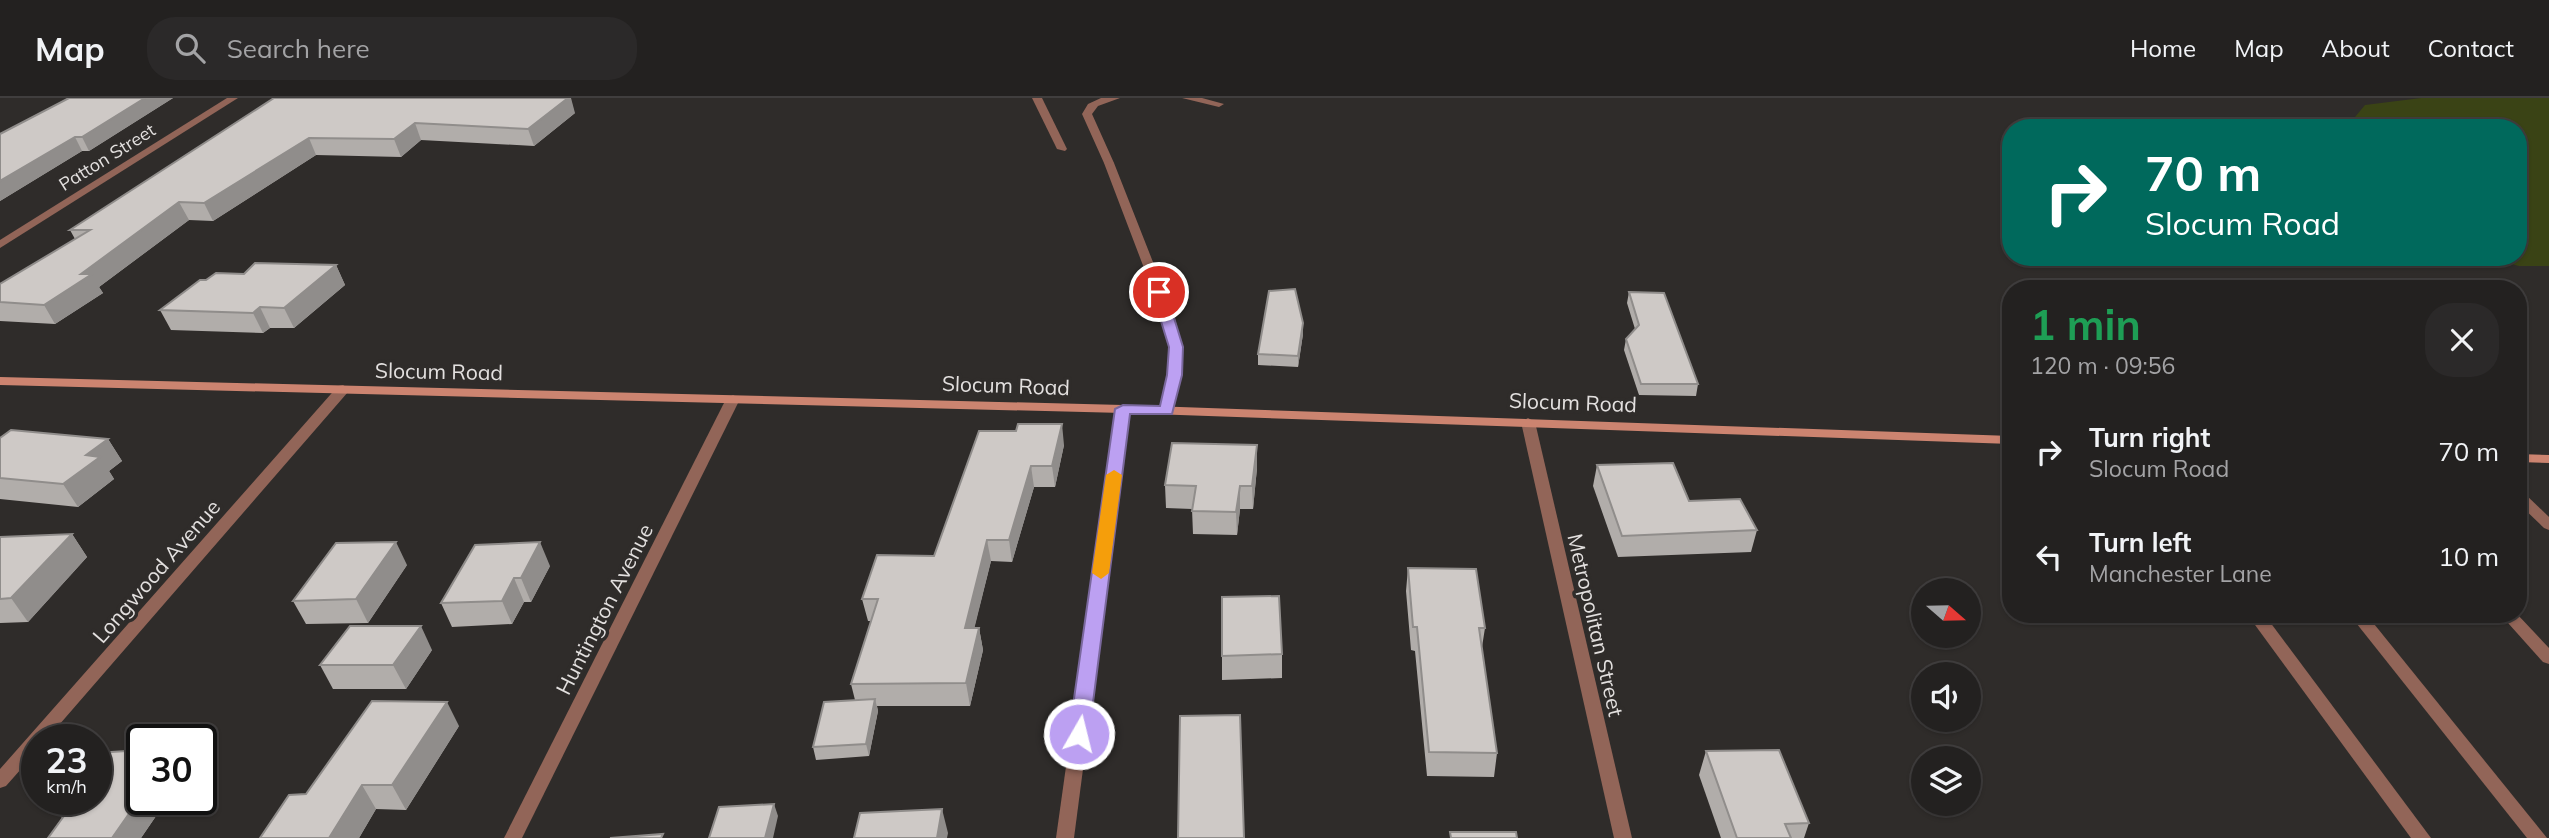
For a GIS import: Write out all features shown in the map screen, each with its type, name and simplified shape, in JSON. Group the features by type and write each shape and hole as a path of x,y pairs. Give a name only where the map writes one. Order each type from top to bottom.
{"main road":[{"name":"Slocum Road","path":"0,381 1123,409 2002,440"},
{"path":"2527,458 2549,459"}],"street":[{"name":"Patton Street","path":"0,245 233,98"},
{"path":"1037,98 1062,149"},
{"path":"1115,98 1096,102 1088,108 1087,114 1109,163 1169,318 1176,347 1167,411"},
{"path":"1187,98 1219,104"},
{"name":"Longwood Avenue","path":"0,781 343,389"},
{"name":"Huntington Avenue","path":"513,838 733,399"},
{"path":"1065,838 1123,409"},
{"name":"Metropolitan Street","path":"1528,422 1623,838"},
{"path":"2527,504 2549,525"},
{"path":"2262,623 2422,838"},
{"path":"2364,623 2538,838"},
{"path":"2516,623 2549,658"}],"green space":[{"path":"2421,98 2549,98 2549,266 2527,266 2527,119 2353,119 2365,105"}],"building":[{"path":"69,98 145,98 82,137 75,137 0,181 0,134"},
{"path":"274,98 568,98 528,129 415,123 394,139 309,138 204,203 179,202 81,274 92,274 44,305 0,302 0,284 90,230 70,230"},
{"path":"255,263 336,265 284,308 260,307 253,313 160,310 200,280 206,280 216,273 244,274"},
{"path":"1295,289 1303,323 1298,356 1258,354 1269,291"},
{"path":"1629,292 1664,293 1698,384 1641,384 1626,339 1639,325"},
{"path":"1018,424 1062,424 1052,466 1031,466 1009,540 987,540 965,628 979,628 966,683 851,684 878,599 862,599 877,555 934,556 979,431 1016,431"},
{"path":"11,430 108,439 86,455 100,457 63,484 0,478 0,438"},
{"path":"1172,443 1257,445 1252,486 1240,486 1236,512 1192,511 1196,486 1165,485"},
{"path":"1673,463 1689,501 1740,499 1757,530 1622,536 1597,465"},
{"path":"72,534 11,598 0,599 0,537"},
{"path":"396,542 356,599 293,601 336,543"},
{"path":"540,542 521,578 514,578 502,601 441,603 475,545"},
{"path":"1408,568 1476,569 1485,628 1479,628 1497,753 1429,752 1417,627 1413,627"},
{"path":"1279,596 1282,654 1222,656 1222,597"},
{"path":"350,626 421,626 393,665 320,665"},
{"path":"875,699 866,744 813,747 824,702"},
{"path":"372,701 447,702 392,785 362,785 329,838 260,838 289,795 306,794"},
{"path":"1240,715 1244,838 1178,838 1180,716"},
{"path":"1779,750 1809,823 1785,824 1791,838 1737,838 1706,751"},
{"path":"126,751 128,815 112,838 48,838 65,815 112,815 112,752"},
{"path":"774,804 765,838 709,838 719,807"},
{"path":"942,809 937,838 854,838 860,813"},
{"path":"1450,832 1516,832 1517,838 1451,838"},
{"path":"663,834 661,838 610,838"}],"slow traffic":[{"path":"1101,573 1114,475"}],"route":[{"path":"1079,734 1123,409 1167,411 1174,375 1176,347 1159,292"}]}
